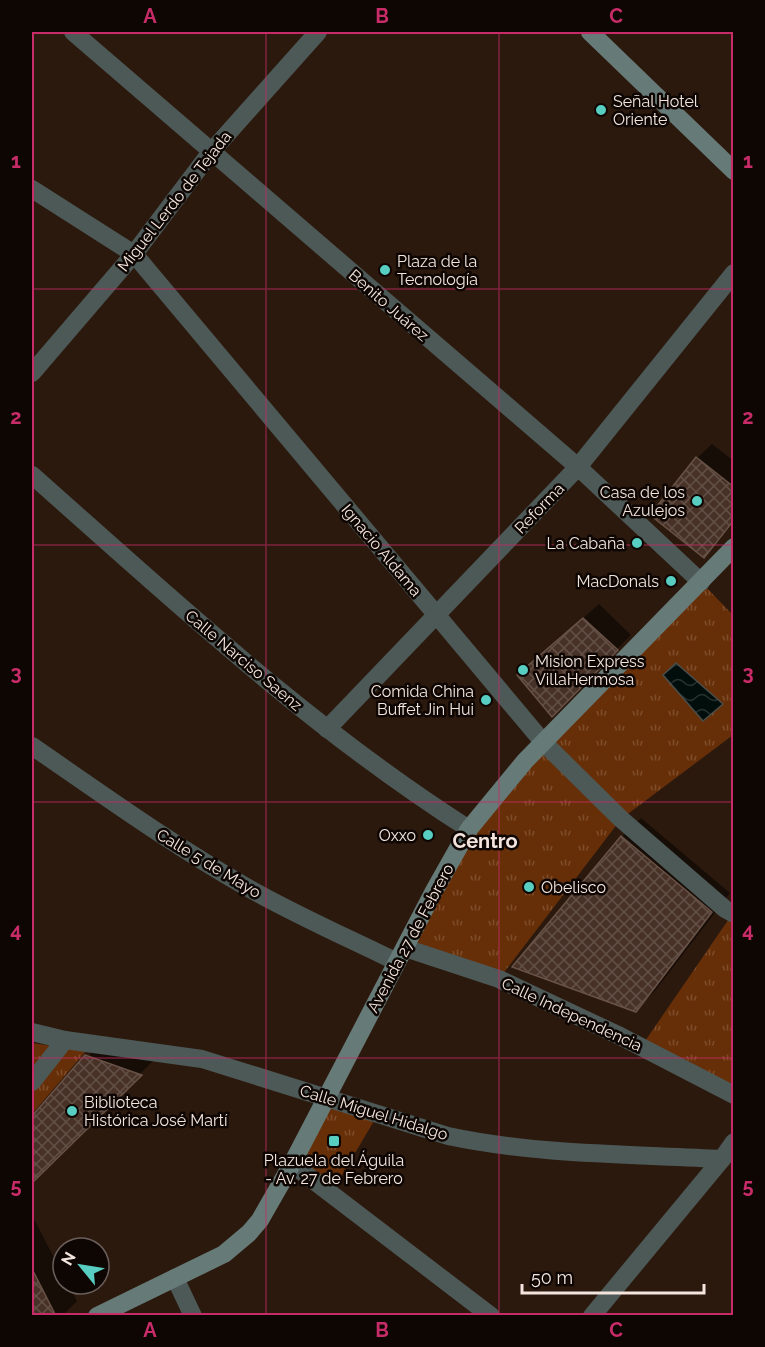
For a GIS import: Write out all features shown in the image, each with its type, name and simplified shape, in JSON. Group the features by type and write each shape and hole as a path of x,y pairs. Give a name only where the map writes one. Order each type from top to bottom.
{"main road":[{"path":"590,32 734,171"},
{"name":"Avenida 27 de Febrero","path":"97,1316 224,1254 249,1233 260,1220 292,1164 469,829 543,742 734,547"}],"street":[{"name":"Benito Juárez","path":"73,32 578,467 700,582"},
{"name":"Miguel Lerdo de Tejada","path":"32,373 134,254 211,152 318,32"},
{"name":"Ignacio Aldama","path":"32,189 134,254 543,742 621,819 725,909 734,914"},
{"name":"Reforma","path":"327,729 578,467 734,273"},
{"name":"Calle Narciso Saenz","path":"32,475 246,663 327,729 396,780 469,829"},
{"name":"Calle 5 de Mayo","path":"32,746 156,831 249,889 300,916 401,955"},
{"name":"Calle Independencia","path":"401,955 499,979 620,1036 734,1095"},
{"name":"Calle Miguel Hidalgo","path":"32,1032 65,1040 202,1059 428,1130 477,1142 562,1150 722,1159"},
{"path":"32,1082 65,1040"},
{"path":"592,1316 734,1142"},
{"path":"292,1164 491,1316"},
{"path":"175,1278 193,1316"}],"green space":[{"path":"701,582 733,615 733,735 621,819 499,979 405,948 469,829"},
{"path":"733,913 733,1095 641,1047"},
{"path":"32,1043 86,1051 32,1114"},
{"path":"327,1097 378,1114 331,1194 292,1164"}],"water":[{"path":"676,663 723,704 703,721 663,675"}],"building":[{"name":"Casa de los Azulejos","path":"696,457 734,487 734,520 704,558 650,515"},
{"path":"583,618 618,650 552,717 517,675"},
{"path":"621,836 712,912 636,1012 512,967"},
{"name":"Biblioteca Histórica José Martí","path":"85,1055 142,1075 32,1183 32,1116"},
{"path":"32,1269 56,1316 32,1316"}],"place":[{"name":"Señal Hotel Oriente","path":"601,110"},
{"name":"Plaza de la Tecnología","path":"385,270"},
{"name":"Casa de los Azulejos","path":"697,501"},
{"name":"La Cabaña","path":"637,543"},
{"name":"MacDonals","path":"671,581"},
{"name":"Mision Express VillaHermosa","path":"523,670"},
{"name":"Comida China Buffet Jin Hui","path":"486,700"},
{"name":"Oxxo","path":"428,835"},
{"name":"Obelisco","path":"529,887"},
{"name":"Biblioteca Histórica José Martí","path":"72,1111"},
{"name":"Plazuela del Águila - Av. 27 de Febrero","path":"334,1141"}],"district":[{"name":"Centro","path":"485,841"}]}
